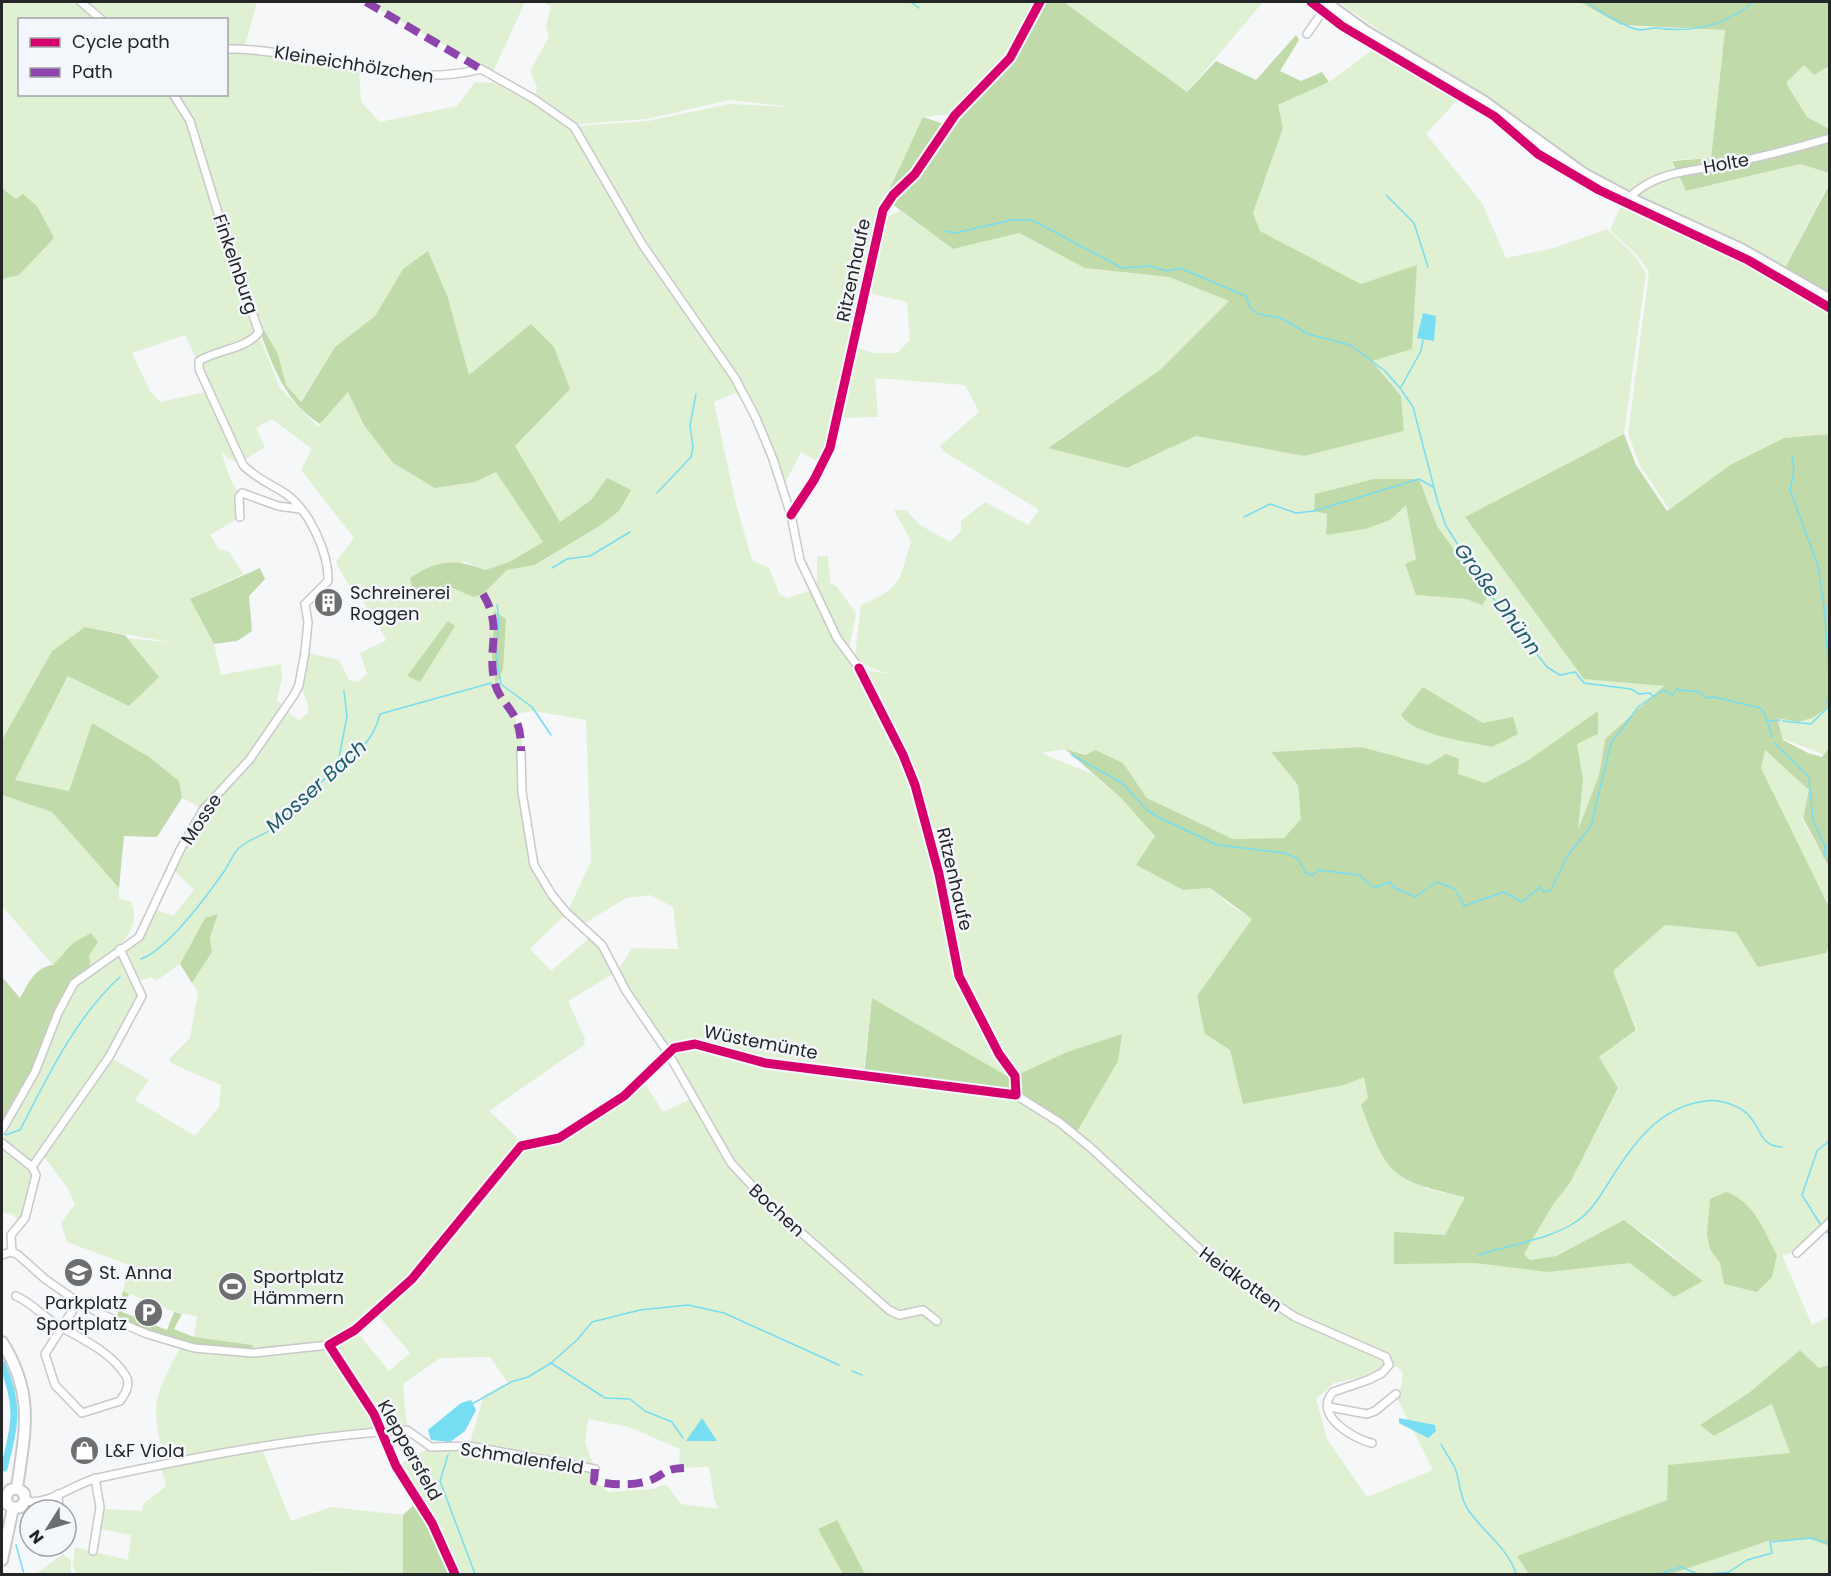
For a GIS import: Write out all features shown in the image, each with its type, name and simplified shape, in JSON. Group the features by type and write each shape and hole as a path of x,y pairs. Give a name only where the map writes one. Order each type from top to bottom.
{"main road":[{"path":"1326,3 1365,31 1490,106 1584,174 1629,198 1741,249 1830,300"},
{"path":"2,1342 16,1370 25,1404 27,1424 17,1488"},
{"path":"17,1488 24,1493 25,1498"},
{"path":"17,1488 10,1490 6,1496 7,1504 13,1508 18,1507"},
{"path":"2,1560 13,1508"}],"street":[{"path":"81,2 100,18"},
{"name":"Ritzenhaufe","path":"791,515 814,480 830,448 883,210 893,195 915,174 955,115 1010,58 1040,2"},
{"path":"1308,34 1326,3"},
{"name":"Kleineichhölzchen","path":"228,49 273,51 345,65 442,77 481,69"},
{"name":"Ritzenhaufe","path":"481,69 534,99 574,127 642,244 735,378 756,418 773,459 791,515 800,560 837,638 859,668 903,755 915,785 939,874 959,976 999,1054 1015,1076 1016,1095"},
{"name":"Finkelnburg","path":"174,96 190,121 222,226 259,332 255,338 245,343 205,357 199,361 199,369 243,465 250,472 288,495 300,509 319,544 328,572 328,581 305,604 308,622 303,669 294,695"},
{"name":"Holte","path":"1629,198 1636,190 1669,174 1725,165 1830,138"},
{"path":"240,517 239,497 242,493 278,506 300,509"},
{"name":"Mosse","path":"2,1130 35,1072 58,1013 74,983 140,937 180,850 203,810 250,759 294,695"},
{"path":"521,751 522,792 534,865 552,895 567,913 602,945 626,991 668,1053"},
{"path":"32,1167 109,1057 142,996 120,949"},
{"name":"Wüstemünte","path":"12,1252 78,1302 147,1334 194,1348 218,1352 253,1353 329,1345 363,1323 412,1279 521,1146 560,1138 624,1096 674,1048 695,1044 765,1063 1016,1095"},
{"name":"Bochen","path":"668,1053 720,1145 753,1189 889,1310 899,1315 919,1310 929,1313 938,1321"},
{"name":"Heidkotten","path":"1016,1095 1059,1122 1091,1148 1219,1267 1295,1317 1386,1357 1389,1365 1382,1373 1333,1392 1329,1397 1329,1407"},
{"path":"2,1143 32,1167 36,1175 25,1218 11,1235 12,1252 2,1255"},
{"path":"1797,1253 1816,1232 1828,1223"},
{"path":"16,1296 64,1328 94,1344 125,1375 127,1388 120,1401 82,1413 55,1385 45,1354 64,1328 78,1302"},
{"name":"Kleppersfeld","path":"329,1345 382,1432 389,1452 432,1523 454,1575"},
{"path":"1329,1407 1367,1414 1375,1411 1396,1394"},
{"path":"1329,1407 1334,1419 1343,1430 1353,1437 1372,1443"},
{"name":"Schmalenfeld","path":"382,1432 407,1430 431,1447 469,1446 595,1469"},
{"name":"Kleppersfeld","path":"46,1498 95,1478 262,1448 382,1432"},
{"path":"93,1551 100,1507 95,1478"},
{"path":"58,1494 58,1498"}],"green space":[{"path":"2,2 257,2 245,46 228,46 228,18 18,18 18,96 170,96 187,123 218,228 257,330 254,337 197,360 185,335 132,353 150,391 160,402 206,392 239,463 227,458 221,450 229,476 239,494 240,517 210,535 219,549 229,552 243,574 190,599 214,644 221,675 281,664 282,678 277,701 284,705 256,747 201,808 182,798 179,781 92,723 69,791 15,780 69,675 159,677 128,638 175,643 85,627 52,651 2,740 2,279 19,275 22,194 16,199 2,188"},
{"path":"366,2 525,2 493,72"},
{"path":"542,2 1038,2 1008,56 953,114 923,117 881,211 828,446 820,463 801,452 784,485 748,403 734,393 714,402 736,504 752,560 769,568 780,595 787,598 812,590 901,758 912,786 935,875 957,977 1014,1080 872,998 863,1074 801,1069 695,1044 668,1053 616,972 568,1001 585,1039 584,1045 489,1111 519,1139 439,1244 365,1317 332,1340 305,1345 254,1350 253,1345 194,1337 197,1316 174,1312 123,1291 129,1265 67,1242 61,1223 75,1204 68,1189 43,1155 32,1164 3,1140 74,983 119,955 139,997 109,1057 149,1080 135,1100 195,1136 219,1107 221,1085 173,1064 169,1059 190,1038 198,992 192,983 212,952 210,937 218,914 205,918 180,964 156,981 152,977 138,981 126,951 141,938 154,909 173,916 194,890 173,869 208,808 286,711 299,720 308,713 308,704 299,685 305,652 339,660 349,680 358,682 367,674 360,653 387,640 360,597 353,593 336,562 354,538 301,470 312,449 272,419 256,428 265,447 243,461 201,370 202,364 212,357 261,340 280,388 318,427 348,392 364,425 393,463 435,488 475,482 496,471 543,542 509,562 485,570 464,561 413,589 450,587 473,597 483,594 507,570 536,565 601,525 607,479 591,500 560,522 514,446 546,413 531,325 469,375 448,298 403,269 375,316 335,347 300,402 286,385 278,354 264,330 223,226 192,120 176,96 228,96 228,51 244,51 359,70 361,102 380,122 457,106 475,82 494,83 533,103 573,129 617,201 579,130 580,126 648,121 730,104 794,107 729,100 647,119 578,124 535,96 537,87 530,71 549,37 546,26 551,6","holes":["494,612 503,668 497,684 492,657","534,711 586,720 591,861 567,913 534,865 521,734 513,714","650,895 673,907 678,949 632,948 617,972 593,935 551,971 530,949 567,913 582,925 626,898"]},
{"path":"1045,2 1064,2 1187,92 1216,61 1256,80 1296,35 1299,40 1280,71 1301,81 1322,72 1329,82 1278,105 1283,128 1253,213 1260,231 1361,284 1417,265 1412,349 1372,361 1401,396 1404,431 1304,456 1196,436 1127,468 1048,448 1161,369 1229,301 1169,277 1085,268 1019,233 953,249 885,199 923,117 950,126 956,116 1012,60"},
{"path":"1065,2 1263,2 1187,92"},
{"path":"1339,2 1581,2 1622,26 1725,30 1711,158 1672,160 1675,171 1626,192 1543,139 1471,86 1400,45"},
{"path":"1580,2 1829,2 1829,66 1814,75 1804,65 1786,83 1807,117 1829,129 1829,173 1800,164 1686,191 1672,161 1711,158 1725,30 1621,25"},
{"path":"1374,49 1460,97 1426,134 1482,203 1506,258 1554,248 1607,229 1635,256 1646,273 1624,434 1465,517 1665,686 1605,739 1599,775 1577,833 1583,780 1576,744 1597,733 1598,712 1527,761 1485,783 1361,747 1271,752 1298,785 1302,819 1284,838 1233,839 1147,798 1123,763 1065,749 1041,753 1092,774 1120,797 1156,836 1137,866 1183,890 1210,888 1230,905 1255,921 1205,1034 1230,1050 1243,1103 1344,1085 1364,1076 1368,1098 1426,1189 1466,1197 1445,1235 1475,1263 1630,1263 1703,1281 1656,1242 1624,1220 1555,1256 1530,1260 1524,1254 1551,1207 1570,1183 1618,1089 1599,1057 1637,1030 1612,971 1665,925 1736,932 1759,967 1826,952 1829,945 1829,1220 1813,1233 1796,1252 1782,1255 1812,1325 1829,1316 1829,1365 1819,1368 1800,1350 1750,1392 1700,1425 1714,1436 1773,1404 1791,1453 1668,1466 1667,1500 1518,1556 1529,1574 865,1574 836,1520 818,1529 844,1574 455,1574 396,1466 431,1447 469,1446 484,1395 508,1383 490,1357 440,1358 403,1384 407,1430 165,1463 156,1414 157,1402 164,1379 181,1346 199,1351 235,1355 272,1354 326,1348 336,1358 334,1347 358,1333 389,1371 410,1353 376,1313 414,1282 520,1151 560,1138 624,1096 642,1079 663,1112 693,1098 671,1054 695,1048 765,1065 1014,1099 1059,1122 1122,1035 1067,1052 1017,1075 1001,1053 961,975 918,784 862,670 889,674 860,664 855,655 861,605 884,594 897,582 911,541 894,510 906,510 920,525 950,542 961,531 961,521 985,502 1028,525 1039,510 943,451 940,446 979,412 965,385 875,378 878,417 838,418 854,346 872,353 897,353 910,340 907,302 869,293 884,218 900,211 953,249 1019,233 1085,268 1169,277 1229,301 1161,369 1048,447 1127,468 1196,436 1304,456 1404,431 1401,396 1372,361 1417,266 1361,284 1260,231 1253,213 1283,128 1277,105 1329,82","holes":["1401,479 1419,479 1437,526 1472,574 1482,605 1466,599 1416,595 1405,564 1416,559 1406,504 1365,529 1326,534 1327,514 1334,489","1423,687 1483,723 1454,737 1430,733","1388,1361 1391,1367 1398,1367 1403,1373 1400,1392 1396,1396 1433,1470 1367,1497 1327,1439 1316,1399 1334,1383 1381,1372","588,1419 629,1427 680,1449 679,1468 709,1467 718,1509 681,1504 666,1484 653,1489 608,1492 594,1481 595,1469 585,1443"]},
{"path":"1804,65 1814,75 1829,66 1829,129 1807,117 1786,83"},
{"path":"1800,164 1829,173 1829,183 1784,270 1633,196 1638,191 1676,173 1687,191"},
{"path":"1829,185 1829,297 1784,270"},
{"path":"2,188 16,199 23,194 37,206 54,238 19,275 2,279"},
{"path":"1622,203 1736,256 1829,312 1829,434 1784,438 1730,465 1669,509 1639,464 1628,433 1649,272 1637,255 1610,230"},
{"path":"428,251 448,298 469,375 531,324 554,347 570,389 515,446 560,522 591,500 607,478 631,490 619,511 601,525 535,565 507,570 483,594 473,597 450,587 413,589 410,578 429,567 446,563 465,564 485,570 509,562 543,542 496,472 475,482 435,488 393,463 364,425 348,392 320,424 299,407 291,397 272,363 262,337 264,330 278,354 286,385 301,402 335,347 375,316 403,269"},
{"path":"1624,434 1636,465 1667,511 1730,465 1784,438 1829,434 1829,707 1812,718 1798,722 1777,718 1783,740 1808,753 1822,757 1829,748 1829,867 1803,818 1809,790 1765,750 1761,768 1829,907 1829,945 1826,953 1758,967 1736,932 1665,925 1613,971 1636,1030 1599,1057 1618,1088 1570,1183 1552,1206 1524,1254 1530,1260 1556,1256 1624,1220 1703,1281 1674,1297 1630,1263 1548,1272 1475,1263 1394,1264 1394,1232 1445,1235 1465,1197 1406,1179 1386,1161 1361,1105 1368,1098 1364,1077 1344,1085 1243,1104 1230,1050 1205,1034 1197,996 1252,919 1210,888 1183,890 1136,865 1155,836 1120,797 1065,749 1086,755 1095,750 1123,763 1147,798 1233,839 1284,838 1301,819 1298,785 1271,752 1361,747 1428,765 1446,754 1459,759 1458,774 1485,783 1527,761 1598,711 1598,734 1577,744 1583,780 1578,830 1599,775 1605,739 1664,686 1584,679 1465,517"},
{"path":"1374,479 1419,479 1437,526 1488,596 1482,605 1466,599 1416,595 1405,564 1416,559 1406,505 1390,520 1365,529 1326,535 1327,514 1314,511 1315,494"},
{"path":"817,556 828,556 830,583 837,587 856,613 849,648 840,638 817,590"},
{"path":"260,568 265,579 249,596 252,631 237,641 214,644 190,599"},
{"path":"494,611 506,619 503,669 496,685 492,657"},
{"path":"448,621 455,626 420,682 407,676"},
{"path":"85,627 125,635 159,677 129,706 68,676 15,780 69,791 92,723 149,757 179,781 182,798 157,837 124,836 119,888 52,812 2,795 2,740 52,651"},
{"path":"1423,687 1483,723 1513,717 1518,734 1492,747 1442,737 1418,728 1401,715"},
{"path":"1829,707 1829,748 1824,755 1782,738 1777,718 1803,720"},
{"path":"1764,750 1810,790 1802,819 1829,867 1829,908 1761,769"},
{"path":"2,795 52,812 119,888 119,898 131,902 134,913 130,932 117,948 91,969 89,955 73,943 53,965 2,906"},
{"path":"218,914 210,937 212,952 192,983 180,964 205,918"},
{"path":"91,933 98,942 89,955 91,969 74,983 35,1072 2,1126 2,977 20,998 29,982 41,969 53,965 73,943"},
{"path":"872,998 1014,1080 1011,1092 864,1075"},
{"path":"1122,1034 1118,1061 1075,1135 1022,1094 1015,1076 1067,1052"},
{"path":"2,1146 33,1174 20,1223 13,1214 2,1212"},
{"path":"1726,1192 1751,1210 1777,1255 1772,1277 1757,1292 1724,1284 1720,1263 1710,1249 1707,1235 1710,1199"},
{"path":"123,1291 129,1294 122,1312 167,1330 174,1312 182,1314 174,1329 194,1337 253,1345 253,1353 194,1348 116,1321"},
{"path":"1800,1350 1819,1368 1829,1365 1829,1546 1810,1539 1768,1541 1671,1574 1529,1574 1517,1556 1667,1500 1668,1465 1790,1453 1772,1404 1714,1436 1700,1425 1750,1392"},
{"path":"262,1449 291,1521 331,1507 403,1515 403,1574 322,1572 301,1574 76,1574 73,1565 74,1558 78,1558 78,1548 128,1560 131,1535 100,1529 103,1509 142,1511 143,1504 166,1486 161,1468"},
{"path":"418,1501 455,1574 403,1574 403,1515"},
{"path":"837,1520 865,1574 843,1574 818,1529"},
{"path":"1810,1539 1829,1546 1829,1574 1671,1574 1768,1541"},
{"path":"58,1558 71,1560 71,1574 36,1574"}],"water":[{"path":"1423,313 1436,316 1434,341 1417,338"},
{"path":"471,1400 476,1410 465,1431 450,1442 431,1440 428,1430 461,1403"},
{"path":"702,1418 717,1441 686,1441"},
{"path":"1399,1418 1435,1425 1436,1431 1428,1438 1399,1423"}],"waterway":[{"path":"911,2 919,8"},
{"name":"Holte","path":"1587,2 1617,21 1638,30 1708,26 1731,17 1753,2"},
{"path":"1386,195 1414,223 1428,267"},
{"name":"Große Dhünn","path":"945,231 955,233 1012,220 1032,220 1122,268 1150,266 1167,271 1180,268 1246,296 1250,308 1258,314 1281,318 1308,334 1350,345 1384,370 1413,407 1446,526 1489,593 1547,667 1560,675 1575,672 1584,683 1631,689 1639,694 1650,693 1653,696"},
{"path":"1401,387 1421,351 1423,340"},
{"name":"Mosser Bach","path":"657,493 691,457 693,447 690,425 696,394"},
{"path":"1792,457 1794,471 1790,490 1818,566 1824,606 1830,688"},
{"path":"1244,517 1270,504 1296,513 1314,511 1419,479 1433,487"},
{"name":"Mosser Bach","path":"552,568 567,559 590,556 630,532"},
{"name":"Mosser Bach","path":"497,605 499,618 496,656 501,684 498,684"},
{"name":"Mosser Bach","path":"141,959 163,945 186,921 240,847 277,825 304,796 359,751 375,728 380,714 491,683"},
{"path":"502,685 532,707 551,735"},
{"path":"1072,755 1122,783 1147,810 1158,817 1217,845 1285,853 1298,859 1306,873 1313,875 1319,870 1359,875 1374,888 1390,882 1393,887 1415,897 1437,882 1455,889 1464,906 1504,892 1522,902 1540,887 1544,892 1551,890 1568,855 1591,826 1611,743 1639,706 1663,690 1673,695 1676,689 1696,691 1707,698 1714,697 1760,708 1765,714 1772,737"},
{"path":"341,766 338,763 347,716 344,691"},
{"path":"1827,703 1830,692"},
{"path":"1783,721 1811,724 1830,705"},
{"path":"1769,721 1780,720"},
{"name":"Große Dhünn","path":"1774,743 1809,777 1813,820 1825,846 1824,857"},
{"name":"Mosser Bach","path":"5,1135 20,1130 76,1029 104,993 120,977"},
{"path":"1479,1255 1555,1233 1577,1221 1595,1203 1637,1141 1661,1119 1689,1104 1712,1101 1724,1102 1737,1107 1751,1118 1766,1141 1782,1147"},
{"name":"Große Dhünn","path":"1822,1227 1802,1195 1817,1151 1830,1140"},
{"name":"Große Dhünn","path":"1825,1231 1830,1234"},
{"path":"472,1404 511,1382 528,1377 551,1363 577,1340 592,1322 640,1310 688,1305 724,1313 839,1365"},
{"path":"551,1363 605,1398 630,1399 645,1411 672,1422 683,1438"},
{"path":"2,1364 8,1379 14,1416 4,1468"},
{"path":"852,1371 862,1375"},
{"path":"1441,1444 1455,1468 1462,1498 1467,1508 1507,1556 1516,1574"},
{"path":"448,1455 440,1481 475,1574"},
{"path":"1709,1574 1729,1572 1747,1560 1772,1553 1770,1542 1811,1538 1830,1544"},
{"path":"16,1545 24,1574"},
{"path":"1659,1574 1681,1567 1698,1574"}],"marked path":[{"path":"366,2 481,69"},
{"path":"483,594 489,606 494,628 492,659 495,684 518,726 521,751"},
{"path":"595,1469 594,1481 635,1484 653,1479 667,1471 684,1468"}],"cycle path":[{"path":"791,515 814,480 830,448 883,210 893,195 915,174 955,115 1010,58 1040,2"},
{"path":"1311,2 1342,26 1494,116 1538,154 1599,190 1748,260 1830,308"},
{"path":"455,1574 432,1523 396,1466 374,1414 329,1345 355,1330 412,1279 521,1146 559,1138 624,1096 674,1048 695,1044 765,1063 1016,1095 1015,1076 999,1054 959,976 939,874 915,785 903,755 859,668"}],"place":[{"name":"Schreinerei Roggen","path":"329,602"},
{"name":"St. Anna","path":"78,1272"},
{"name":"Sportplatz Hämmern","path":"232,1286"},
{"name":"Parkplatz Sportplatz","path":"148,1312"},
{"name":"L&F Viola","path":"84,1450"}]}
